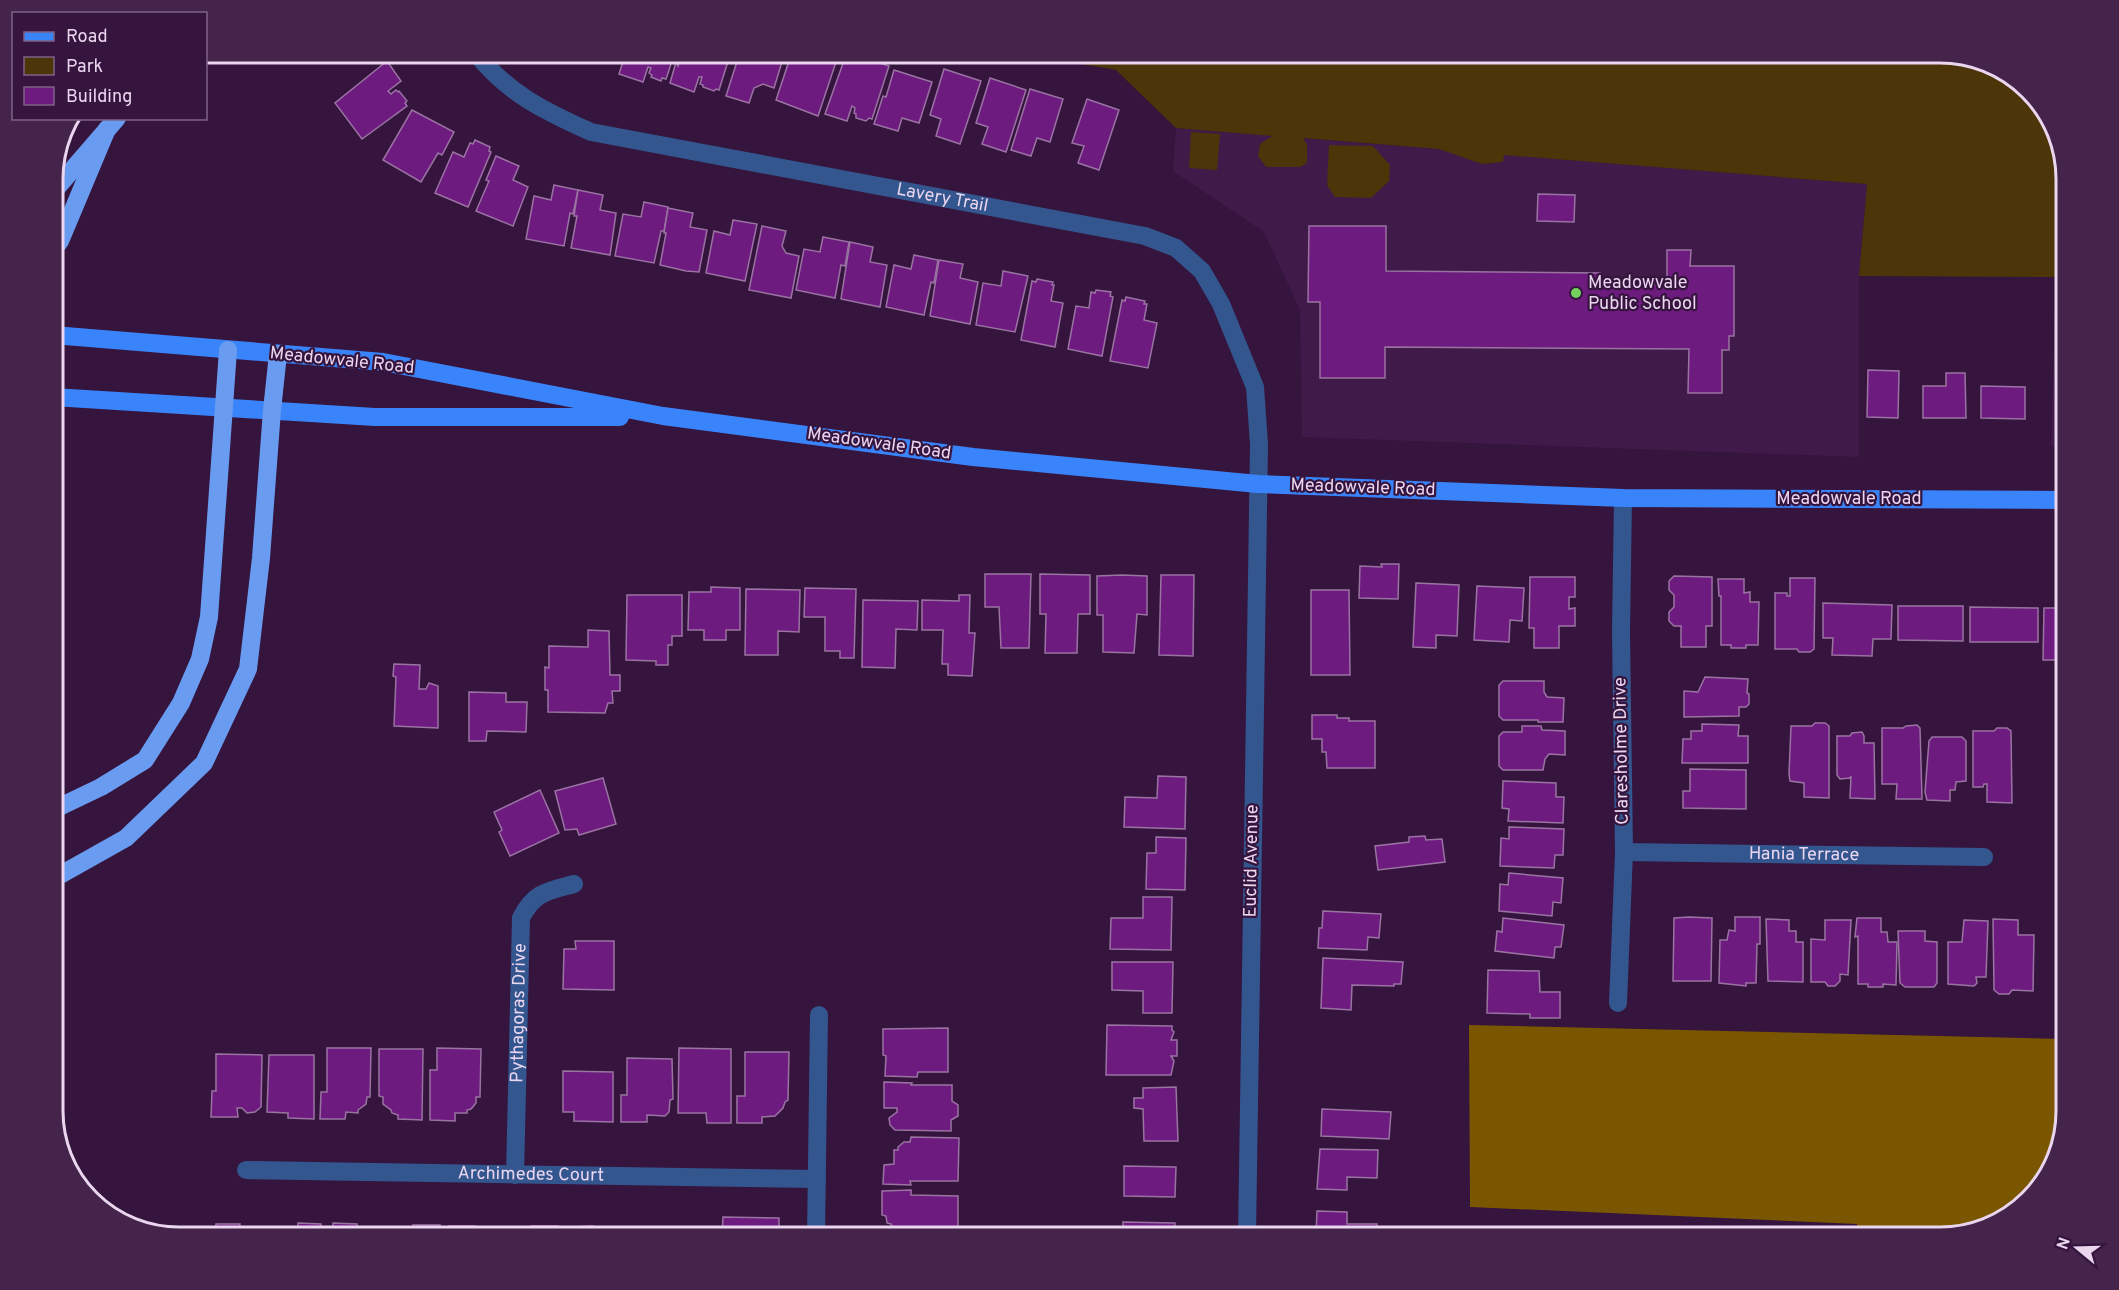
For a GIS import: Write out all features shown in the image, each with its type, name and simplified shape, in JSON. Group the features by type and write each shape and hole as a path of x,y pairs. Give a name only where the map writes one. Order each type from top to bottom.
{"highway":[{"path":"63,180 112,124"},
{"path":"63,234 112,124"},
{"path":"63,805 101,787 145,760 181,703 200,659 208,617 228,350"},
{"path":"63,873 126,838 204,764 248,669 261,558 272,410 279,354"}],"main road":[{"name":"Meadowvale Road","path":"63,335 383,362 663,417 973,457 1258,484 1623,498 2056,500"},
{"name":"Meadowvale Road","path":"63,398 375,417 663,417"}],"street":[{"name":"Lavery Trail","path":"485,63 511,90 556,116 591,132 1145,236 1176,248 1202,271 1221,304 1255,387 1258,484"},
{"name":"Euclid Avenue","path":"1247,1227 1258,484"},
{"name":"Claresholme Drive","path":"1618,1004 1624,852 1621,677 1623,498"},
{"name":"Hania Terrace","path":"1624,852 1984,858"},
{"name":"Pythagoras Drive","path":"515,1175 521,918 534,898 544,892 574,884"},
{"path":"816,1227 819,1015"},
{"name":"Archimedes Court","path":"246,1170 817,1179"}],"shaded area":[{"name":"Meadowvale Public School","path":"1176,128 1867,184 1859,276 1859,457 1302,437 1300,310 1264,232 1173,171"},
{"path":"2056,266 2056,446 2051,446"},
{"path":"1469,1025 2056,1039 2055,1126 2047,1155 2040,1169 2022,1193 1998,1211 1984,1218 1955,1226 1857,1227 1857,1224 1470,1207"}],"green space":[{"path":"1076,63 1940,63 1970,67 1998,79 2022,97 2040,121 2047,135 2056,172 2056,277 1859,276 1867,184 1504,155 1503,162 1482,164 1439,149 1303,138 1307,145 1307,163 1300,167 1266,167 1258,156 1260,144 1273,136 1176,128 1116,70"},
{"path":"1191,132 1220,134 1217,170 1189,168"},
{"path":"1329,145 1373,146 1390,165 1389,181 1371,198 1335,197 1327,185"}],"building":[{"path":"385,63 388,63 401,81 388,91 391,94 396,90 399,91 407,101 405,103 407,106 362,139 335,103"},
{"path":"622,63 671,63 666,79 662,78 661,81 651,77 649,73 651,68 648,67 643,82 619,74"},
{"path":"676,63 678,66 679,63 728,63 719,90 714,91 700,84 702,77 699,77 694,92 670,83"},
{"path":"736,63 782,63 774,88 763,84 754,88 749,103 726,96"},
{"path":"788,63 836,63 818,116 776,100"},
{"path":"843,63 880,63 889,66 872,119 869,118 866,121 856,118 855,108 852,106 847,121 825,114"},
{"path":"944,69 981,81 960,144 936,136 941,119 930,115"},
{"path":"894,70 932,82 919,123 902,118 898,131 874,124 883,96 886,97"},
{"path":"990,78 1026,90 1006,152 982,144 988,127 976,123"},
{"path":"1030,89 1063,99 1050,142 1037,138 1031,156 1011,150"},
{"path":"1087,99 1119,110 1099,170 1078,163 1084,146 1072,143"},
{"path":"412,110 454,132 442,155 438,153 421,182 383,160"},
{"path":"475,140 490,147 491,152 468,207 435,193 453,152 464,157 470,143 473,144"},
{"path":"496,156 519,166 513,180 528,187 513,226 476,211 489,181 486,180"},
{"path":"554,185 578,190 573,214 570,213 564,246 526,239 534,196 551,200"},
{"path":"578,190 603,195 600,210 616,213 610,255 571,248 577,216 574,216"},
{"path":"1538,194 1575,195 1574,222 1537,221"},
{"path":"644,202 668,207 664,231 661,231 654,263 615,256 623,214 641,217"},
{"path":"668,208 693,213 690,227 707,230 699,272 660,265"},
{"path":"733,220 757,224 745,281 706,273 714,231 730,235"},
{"path":"762,226 786,231 782,246 786,253 799,256 791,298 749,290"},
{"path":"1309,226 1386,226 1386,271 1600,273 1600,285 1667,285 1667,250 1691,250 1690,266 1734,266 1734,336 1729,336 1729,350 1722,350 1722,393 1688,393 1689,349 1385,347 1385,378 1320,378 1320,302 1308,302"},
{"path":"823,237 849,242 845,266 841,265 835,298 796,290 804,249 820,252"},
{"path":"850,242 873,247 870,262 887,265 880,307 841,299"},
{"path":"914,255 938,260 924,315 886,307 894,265 911,269"},
{"path":"939,260 963,264 960,278 978,282 970,324 930,316"},
{"path":"1003,271 1028,276 1015,332 976,325 983,283 1001,286"},
{"path":"1037,279 1053,282 1051,301 1063,303 1055,347 1021,340 1032,281 1036,282"},
{"path":"1096,290 1111,292 1110,296 1113,297 1102,356 1068,349 1076,306 1089,308 1091,292 1095,293"},
{"path":"1126,297 1145,301 1144,304 1147,304 1144,320 1157,323 1148,368 1110,361 1122,300 1125,301"},
{"path":"1868,370 1899,371 1898,418 1867,417"},
{"path":"1946,373 1965,373 1966,418 1923,418 1923,386 1946,386"},
{"path":"1981,386 2025,387 2025,419 1981,418"},
{"path":"1381,564 1399,564 1398,599 1359,598 1360,566 1382,567"},
{"path":"985,574 1031,574 1029,648 1001,648 999,607 985,607"},
{"path":"1040,574 1090,575 1090,614 1078,614 1077,653 1045,653 1046,614 1040,614"},
{"path":"1161,575 1194,575 1193,656 1159,655"},
{"path":"1097,576 1147,576 1147,615 1137,614 1134,653 1103,652 1103,615 1097,615"},
{"path":"1674,576 1712,577 1712,626 1706,626 1706,647 1681,647 1681,626 1674,626 1669,621 1669,612 1674,607 1674,595 1669,590 1669,581"},
{"path":"1530,577 1575,577 1575,597 1569,597 1569,609 1575,608 1575,626 1559,626 1559,648 1534,648 1534,628 1529,628"},
{"path":"1790,578 1815,578 1814,649 1810,652 1799,652 1797,649 1775,649 1775,593 1787,593 1787,596 1790,596"},
{"path":"1718,579 1744,579 1744,593 1750,592 1750,602 1759,602 1758,645 1731,648 1731,645 1721,645 1721,596 1719,596"},
{"path":"1416,583 1459,585 1457,636 1436,635 1436,648 1413,647"},
{"path":"1477,586 1524,588 1522,621 1510,620 1509,642 1474,640"},
{"path":"711,587 740,588 740,630 726,630 726,640 704,640 704,630 688,630 689,592 711,592"},
{"path":"805,588 856,589 854,658 840,658 840,651 825,651 825,617 804,617"},
{"path":"746,589 800,590 799,632 778,631 778,655 745,655"},
{"path":"1311,590 1349,590 1350,675 1311,675"},
{"path":"627,595 682,595 682,636 672,636 672,645 668,645 668,665 656,665 656,661 626,660"},
{"path":"959,595 970,595 969,633 975,633 972,676 948,675 948,664 942,664 943,630 922,630 922,600 959,601"},
{"path":"863,600 918,601 917,630 896,629 895,668 862,667"},
{"path":"1823,603 1892,605 1891,639 1873,639 1872,656 1832,655 1833,638 1823,638"},
{"path":"1898,606 1963,606 1963,641 1898,640"},
{"path":"1970,607 2038,608 2038,642 1970,642"},
{"path":"2044,608 2056,608 2056,660 2043,660"},
{"path":"588,630 609,631 610,675 620,675 620,691 612,691 613,703 608,703 605,713 548,712 545,667 549,668 549,646 588,647"},
{"path":"394,664 420,665 419,689 426,689 429,683 438,686 438,728 394,726 396,677 393,676"},
{"path":"1705,677 1748,679 1749,704 1746,707 1739,707 1739,716 1684,717 1684,691 1698,692"},
{"path":"1503,681 1544,681 1544,692 1547,697 1564,698 1563,722 1503,720 1499,716 1499,685"},
{"path":"469,692 506,693 506,702 527,702 526,732 487,731 486,741 469,741"},
{"path":"1312,715 1337,715 1337,718 1349,718 1349,721 1375,721 1375,768 1327,768 1326,752 1322,752 1322,739 1312,739"},
{"path":"1815,723 1825,723 1829,726 1829,798 1804,797 1804,783 1790,781 1791,726 1812,726"},
{"path":"1702,724 1739,725 1738,736 1748,736 1748,763 1682,763 1683,739 1691,739 1691,731 1702,731"},
{"path":"1917,725 1920,728 1922,799 1896,799 1897,784 1882,784 1882,728"},
{"path":"1522,726 1541,726 1542,730 1565,731 1565,755 1549,754 1545,759 1543,770 1503,770 1499,766 1499,736 1503,732 1522,732"},
{"path":"1997,728 2007,728 2011,731 2012,803 1987,802 1987,784 1983,787 1973,787 1973,731 1994,731"},
{"path":"1862,732 1864,743 1874,743 1875,799 1850,798 1851,776 1840,779 1837,775 1837,736 1850,736 1852,733"},
{"path":"1932,737 1962,737 1966,741 1966,781 1956,782 1955,790 1950,790 1950,801 1927,800 1925,792 1929,741"},
{"path":"1690,769 1746,770 1746,809 1683,808 1683,791 1690,791"},
{"path":"1158,776 1186,777 1185,829 1124,827 1125,797 1157,798"},
{"path":"603,778 616,824 579,835 577,829 565,830 555,791"},
{"path":"1503,781 1556,783 1556,797 1564,797 1563,823 1508,821 1509,809 1502,808"},
{"path":"540,790 559,833 510,856 499,832 502,830 494,812"},
{"path":"1509,827 1564,829 1563,855 1555,855 1554,868 1500,866 1501,838 1509,839"},
{"path":"1425,836 1426,840 1442,839 1445,862 1378,870 1375,846 1409,842 1409,837"},
{"path":"1156,837 1186,838 1185,890 1146,889 1147,853 1156,853"},
{"path":"1509,873 1563,878 1561,903 1553,902 1552,916 1499,911 1500,884 1508,885"},
{"path":"1143,897 1172,897 1171,950 1110,949 1111,918 1143,918"},
{"path":"1323,911 1381,914 1379,938 1368,937 1367,950 1318,948"},
{"path":"1735,917 1760,917 1756,983 1746,983 1746,986 1719,983 1720,940 1727,940 1729,930 1735,931"},
{"path":"1503,918 1564,925 1561,947 1555,947 1554,958 1495,951 1497,931 1502,932"},
{"path":"1674,918 1712,918 1711,981 1673,981"},
{"path":"1857,918 1881,918 1881,932 1887,932 1888,942 1897,942 1896,985 1883,984 1883,987 1868,987 1868,984 1858,984 1858,936 1855,937"},
{"path":"1766,919 1789,920 1789,931 1796,931 1796,942 1803,942 1803,982 1768,981"},
{"path":"1993,919 2018,920 2018,935 2034,935 2033,991 2012,990 2009,994 1999,994 1994,990"},
{"path":"1825,920 1851,920 1848,975 1840,974 1840,981 1835,986 1828,986 1825,982 1811,982 1811,939 1825,940"},
{"path":"1964,920 1988,921 1986,977 1976,977 1977,983 1974,986 1948,984 1948,942 1962,942"},
{"path":"1898,931 1925,931 1925,941 1937,942 1937,983 1934,987 1905,987 1900,983"},
{"path":"575,941 614,941 614,990 563,989 564,949 576,949"},
{"path":"1323,958 1403,962 1401,984 1394,984 1394,986 1352,985 1351,1010 1321,1008"},
{"path":"1112,962 1173,962 1172,1013 1143,1013 1143,991 1112,990"},
{"path":"1488,970 1539,971 1540,992 1560,992 1560,1018 1530,1018 1530,1014 1487,1013"},
{"path":"1107,1025 1172,1026 1174,1032 1171,1040 1177,1040 1177,1056 1171,1056 1174,1061 1171,1075 1106,1075"},
{"path":"948,1028 948,1072 918,1072 917,1077 885,1076 886,1056 883,1055 883,1029"},
{"path":"327,1048 371,1048 370,1097 367,1097 366,1104 358,1110 358,1113 346,1112 345,1119 320,1119 321,1092 327,1092"},
{"path":"437,1048 481,1049 480,1097 476,1097 476,1103 467,1110 467,1113 455,1113 455,1121 430,1120 430,1070 437,1070"},
{"path":"679,1048 731,1049 731,1123 707,1123 706,1113 678,1113"},
{"path":"379,1049 423,1049 422,1120 398,1119 398,1115 392,1113 383,1104 383,1097 379,1096"},
{"path":"745,1052 789,1052 788,1100 775,1116 762,1117 762,1123 737,1123 737,1096 745,1096"},
{"path":"216,1054 262,1055 261,1107 255,1112 247,1113 242,1108 237,1108 238,1117 211,1117 212,1091 216,1091"},
{"path":"269,1055 314,1055 314,1119 288,1118 288,1113 267,1112"},
{"path":"627,1058 672,1059 673,1099 670,1100 669,1112 665,1116 647,1115 647,1122 621,1122 621,1095 627,1095"},
{"path":"563,1071 613,1072 613,1122 574,1121 574,1112 563,1112"},
{"path":"884,1082 912,1083 911,1085 952,1085 952,1101 958,1105 958,1116 951,1120 951,1131 895,1130 890,1125 889,1118 897,1112 897,1108 884,1108"},
{"path":"1176,1087 1178,1141 1144,1141 1143,1109 1134,1108 1134,1098 1143,1098 1143,1088"},
{"path":"1322,1109 1391,1112 1389,1139 1321,1136"},
{"path":"911,1137 959,1138 958,1181 910,1181 911,1185 883,1184 884,1165 894,1164 894,1150 898,1150 904,1142 910,1142"},
{"path":"1320,1149 1378,1150 1377,1178 1347,1177 1347,1190 1317,1189"},
{"path":"1124,1166 1176,1167 1175,1197 1124,1196"},
{"path":"911,1190 911,1195 958,1196 958,1227 892,1227 887,1223 886,1216 882,1215 882,1191"},
{"path":"1317,1211 1347,1212 1347,1224 1377,1224 1377,1227 1316,1227"},
{"path":"723,1217 779,1218 779,1227 722,1227"},
{"path":"1123,1222 1175,1223 1175,1227 1123,1227"},
{"path":"298,1223 321,1224 321,1227 298,1227"},
{"path":"333,1223 357,1224 357,1227 333,1227"},
{"path":"216,1224 240,1224 240,1227 216,1227"},
{"path":"413,1225 440,1225 440,1227 413,1227"},
{"path":"449,1226 475,1226 475,1227"},
{"path":"531,1226 558,1226 558,1227"}],"place":[{"name":"Meadowvale Public School","path":"1576,293"}]}
